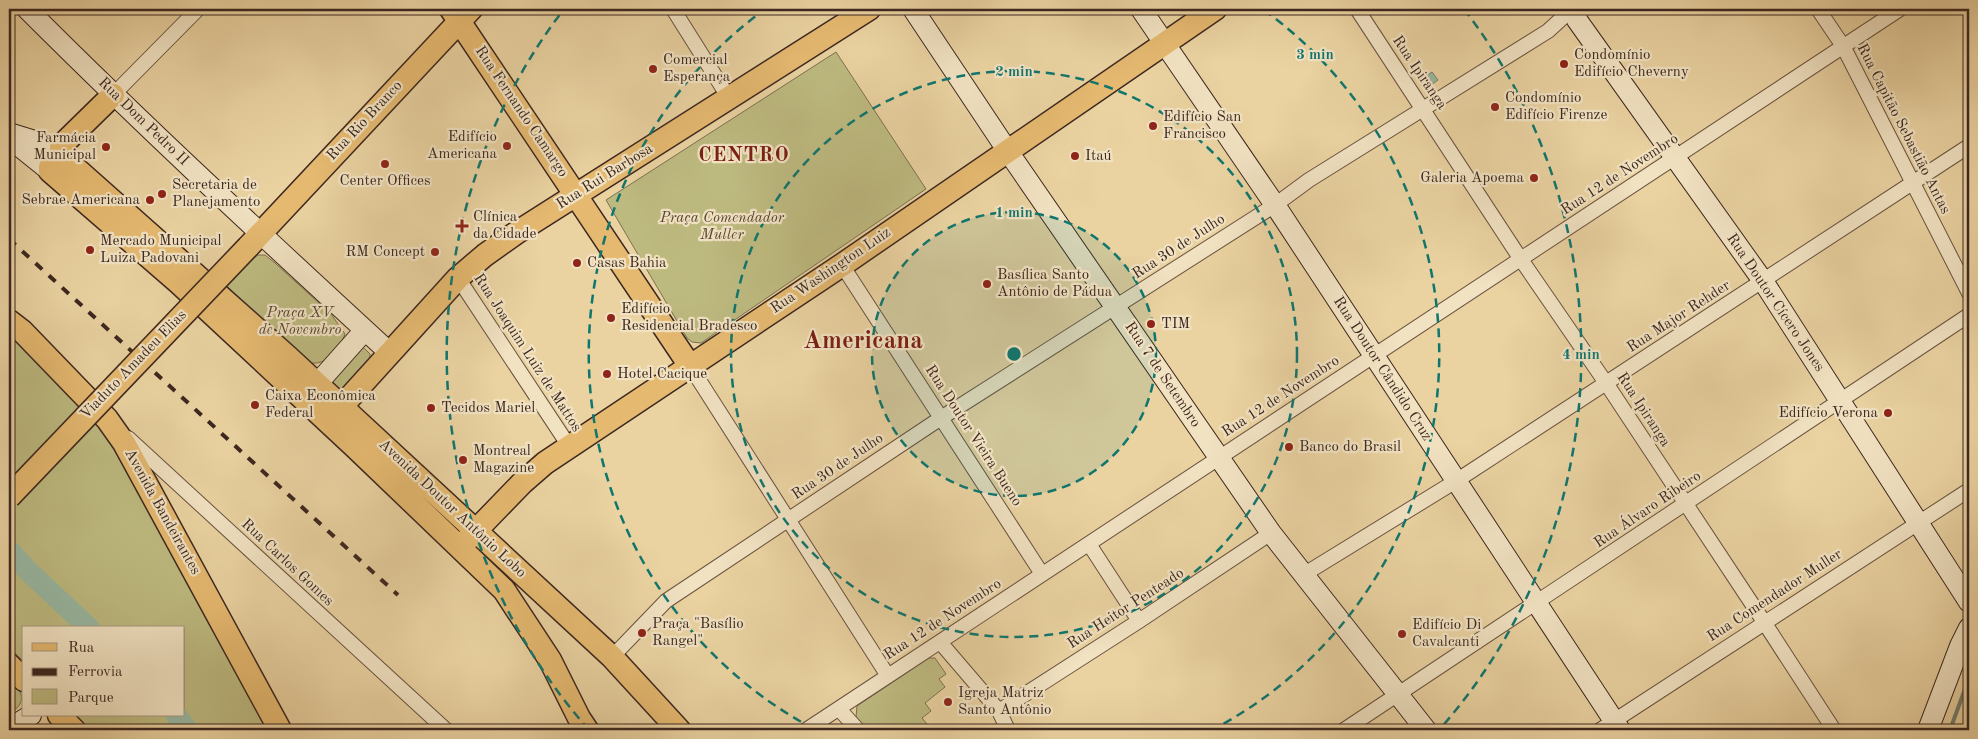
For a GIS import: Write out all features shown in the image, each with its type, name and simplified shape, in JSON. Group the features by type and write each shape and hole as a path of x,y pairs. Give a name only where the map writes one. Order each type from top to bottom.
{"main road":[{"name":"Rua Dom Pedro II","path":"27,9 254,241"},
{"name":"Rua Rui Barbosa","path":"335,414 458,278 485,255 869,9"},
{"name":"Rua 7 de Setembro","path":"912,9 1271,533 1426,730"},
{"name":"Rua Doutor Cândido Cruz","path":"1141,9 1274,205 1456,481 1536,604 1611,727"},
{"name":"Rua Washington Luiz","path":"460,548 522,483 569,446 842,265 1215,9"},
{"name":"Rua Doutor Cícero Jones","path":"1576,9 1577,20 1763,282 1969,602"},
{"name":"Rua Fernando Camargo","path":"461,13 576,195 690,366"},
{"name":"Rua Rio Branco","path":"254,241 461,13"},
{"path":"61,158 113,95"},
{"path":"9,133 51,146 61,158 185,276"},
{"path":"9,138 61,158"},
{"path":"254,241 365,330 390,353"},
{"name":"Viaduto Amadeu Elias","path":"9,497 254,241"},
{"name":"Avenida Doutor Antônio Lobo","path":"185,276 217,295 310,392"},
{"name":"Avenida Doutor Antônio Lobo","path":"185,276 335,414 475,531 612,657 679,730"},
{"name":"Avenida Bandeirantes","path":"9,320 22,331 107,419 124,443 280,730"},
{"path":"310,392 365,330"},
{"name":"Avenida Doutor Antônio Lobo","path":"335,414 460,548 504,590 550,660 579,718 588,730"},
{"path":"1927,730 1969,628"},
{"path":"9,665 22,678"}],"street":[{"path":"113,95 198,9"},
{"path":"673,9 730,98"},
{"name":"Rua Ipiranga","path":"1357,9 1834,730"},
{"name":"Rua 30 de Julho","path":"612,657 666,601 941,418 1274,205 1309,180 1548,31 1572,9"},
{"name":"Rua Capitão Sebastião Antas","path":"1818,9 1843,46 1969,293"},
{"name":"Rua 12 de Novembro","path":"806,730 1900,9"},
{"name":"Rua Major Rehder","path":"1303,575 1456,481 1969,146"},
{"name":"Rua Doutor Vieira Bueno","path":"842,265 1042,574"},
{"name":"Rua Joaquim Luiz de Mattos","path":"458,278 569,446"},
{"name":"Rua Álvaro Ribeiro","path":"1344,730 1969,315"},
{"path":"690,366 888,676"},
{"name":"Rua Carlos Gomes","path":"107,419 446,730"},
{"name":"Rua Comendador Muller","path":"1611,727 1764,622 1969,490"},
{"name":"Rua Heitor Penteado","path":"999,711 1271,533"},
{"path":"1089,544 1139,621"},
{"path":"940,642 999,711 1008,730"},
{"path":"839,709 858,730"}],"green space":[{"name":"Praça Comendador Muller","path":"836,52 926,189 701,343 692,342 687,338 606,200"},
{"name":"Praça XV de Novembro","path":"250,255 265,255 331,314 345,334 337,350 328,358 317,363 311,363 276,334 224,283"},
{"path":"9,331 101,428 115,448 271,730 89,730 76,716 185,716 185,626 22,626 22,660 9,647"},
{"path":"361,345 370,354 370,360 340,392 328,383"},
{"path":"929,658 935,658 946,674 939,679 945,687 925,703 931,711 922,718 932,730 867,730 856,717 857,706"},
{"path":"9,677 20,692 21,701 15,710 9,714"}],"shaded area":[{"path":"1432,72 1438,80 1425,89 1419,81"}],"waterway":[{"path":"9,550 28,571 87,626"},
{"path":"1950,730 1969,678"},
{"path":"177,716 188,730"}],"railway":[{"path":"9,239 398,595"}],"place":[{"name":"Condomínio Edifício Cheverny","path":"1564,64"},
{"name":"Comercial Esperança","path":"653,69"},
{"name":"Condomínio Edifício Firenze","path":"1495,107"},
{"name":"Edifício San Francisco","path":"1153,126"},
{"name":"Edifício Americana","path":"507,146"},
{"name":"Farmácia Municipal","path":"106,147"},
{"name":"Itaú","path":"1075,156"},
{"name":"Center Offices","path":"385,164"},
{"name":"Galeria Apoema","path":"1534,178"},
{"name":"Secretaria de Planejamento","path":"162,194"},
{"name":"Sebrae Americana","path":"150,200"},
{"name":"Clínica da Cidade","path":"462,226"},
{"name":"Mercado Municipal Luiza Padovani","path":"90,250"},
{"name":"RM Concept","path":"435,252"},
{"name":"Casas Bahia","path":"577,263"},
{"name":"Basílica Santo Antônio de Pádua","path":"987,284"},
{"name":"Edifício Residencial Bradesco","path":"611,318"},
{"name":"TIM","path":"1151,324"},
{"name":"Hotel Cacique","path":"607,374"},
{"name":"Caixa Econômica Federal","path":"255,405"},
{"name":"Tecidos Mariel","path":"431,408"},
{"name":"Edifício Verona","path":"1888,413"},
{"name":"Banco do Brasil","path":"1289,447"},
{"name":"Montreal Magazine","path":"463,460"},
{"name":"Praça \"Basílio Rangel\"","path":"642,633"},
{"name":"Edifício Di Cavalcanti","path":"1402,634"},
{"name":"Igreja Matriz Santo Antônio","path":"948,702"}],"district":[{"name":"CENTRO","path":"744,156"},
{"name":"Americana","path":"863,341"}]}
